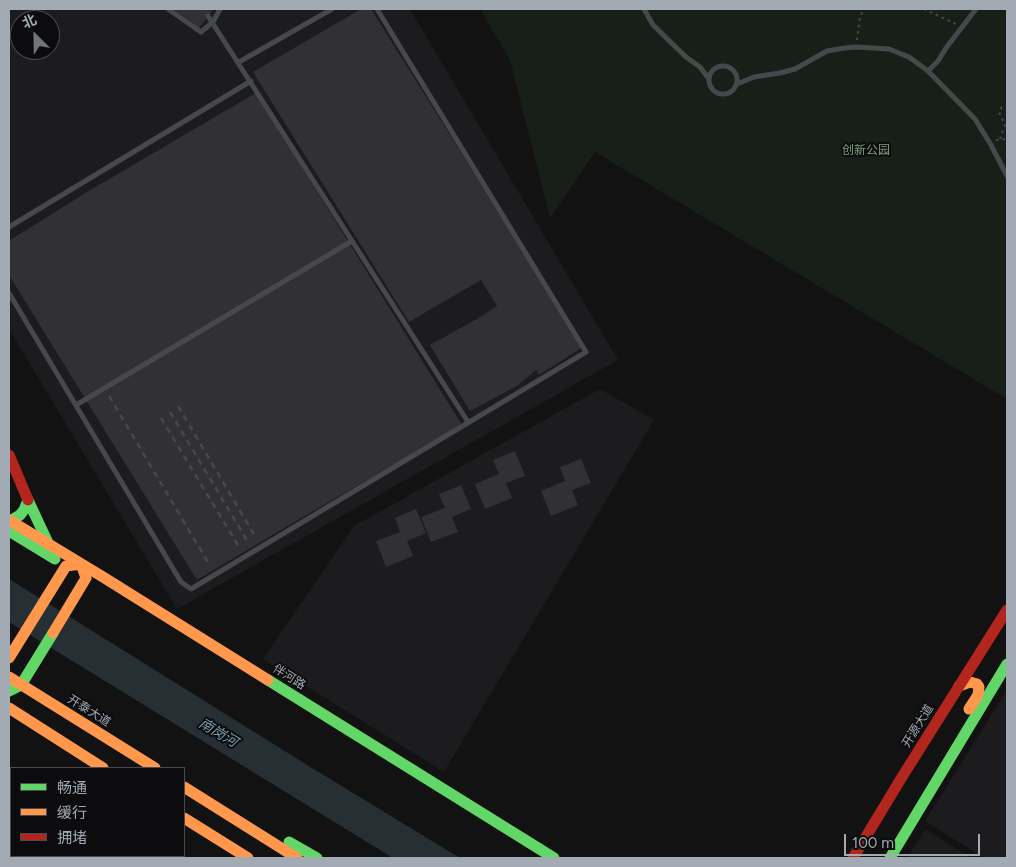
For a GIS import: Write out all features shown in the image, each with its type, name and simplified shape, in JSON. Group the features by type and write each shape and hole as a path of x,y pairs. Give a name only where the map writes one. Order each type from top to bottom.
{"street":[{"path":"9,455 49,544"},
{"path":"9,524 24,510 28,500"},
{"name":"伴河路","path":"9,524 49,544 554,858"},
{"name":"伴河路","path":"9,524 66,566 537,858"},
{"path":"9,691 22,685 86,578 81,564 66,566 11,654"},
{"name":"开源大道","path":"853,858 1007,610"},
{"path":"890,858 1007,664"},
{"name":"开泰大道","path":"9,677 153,767"},
{"path":"949,762 955,731 978,695 979,690 979,687 970,682 959,686"},
{"path":"9,708 101,767"},
{"path":"185,788 297,858"},
{"path":"185,819 248,858"},
{"path":"246,826 291,842 317,858"},
{"path":"228,846 241,858"}],"lane":[{"path":"168,9 201,32 213,22 220,9"},
{"path":"238,62 332,9"},
{"path":"9,293 182,582 191,589 586,352 376,9"},
{"path":"644,9 653,25 686,57 700,67 709,79 711,88 718,94 728,93 737,84 754,77 796,69 827,51 856,47 889,49 909,57 928,70 975,119 1007,176"},
{"path":"928,70 938,61 976,9"},
{"path":"208,16 468,422"},
{"path":"709,79 717,68 726,67 730,68 736,75 737,84"},
{"path":"9,227 251,82"},
{"path":"76,405 352,240"}],"path":[{"path":"856,47 858,24 860,16 865,9"},
{"path":"924,9 963,27"},
{"path":"1000,139 1005,125 999,112 1001,108 1007,105"},
{"path":"989,142 1007,139"}],"shaded area":[{"path":"9,9 410,9 618,360 177,609 9,329"},
{"path":"600,389 654,420 444,772 263,659 354,526"},
{"path":"1007,690 1007,858 984,858 925,821"},
{"path":"925,829 971,858 907,858"}],"green space":[{"name":"创新公园","path":"480,9 1007,9 1007,399 595,152 550,218 510,60"}],"water":[{"name":"南岗河","path":"9,579 460,858 393,858 9,622"}],"building":[{"path":"173,9 214,9 199,28"},
{"path":"361,9 371,9 583,347 539,375 536,370 517,386 470,411 430,345 497,306 481,280 409,322 253,72"},
{"path":"256,93 462,425 197,580 9,275 9,241 87,192"},
{"path":"515,451 525,476 506,483 512,498 485,509 475,484 499,474 493,460"},
{"path":"581,459 591,483 572,490 578,505 551,516 541,491 565,481 560,467"},
{"path":"461,485 471,509 452,517 458,532 431,542 421,517 445,508 439,494"},
{"path":"416,509 426,533 407,541 413,556 386,567 376,541 400,532 395,518"}],"railway":[{"path":"109,396 209,564"},
{"path":"178,406 255,536"},
{"path":"170,412 248,542"},
{"path":"161,418 239,547"}],"traffic: fast":[{"path":"10,521 20,515 28,500 49,545"},
{"path":"9,531 55,559"},
{"path":"9,691 21,685 53,633"},
{"path":"890,858 1007,664"},
{"path":"268,680 554,858"},
{"path":"289,842 317,858"}],"traffic: slow":[{"path":"9,520 268,680"},
{"path":"9,658 66,566 81,564 86,578 53,633"},
{"path":"9,677 153,767"},
{"path":"959,686 970,682 977,684 979,687 978,695 969,709"},
{"path":"9,708 101,767"},
{"path":"185,788 297,858"},
{"path":"185,819 248,858"}],"traffic: jam":[{"path":"9,455 28,500"},
{"path":"853,858 1007,610"}]}
